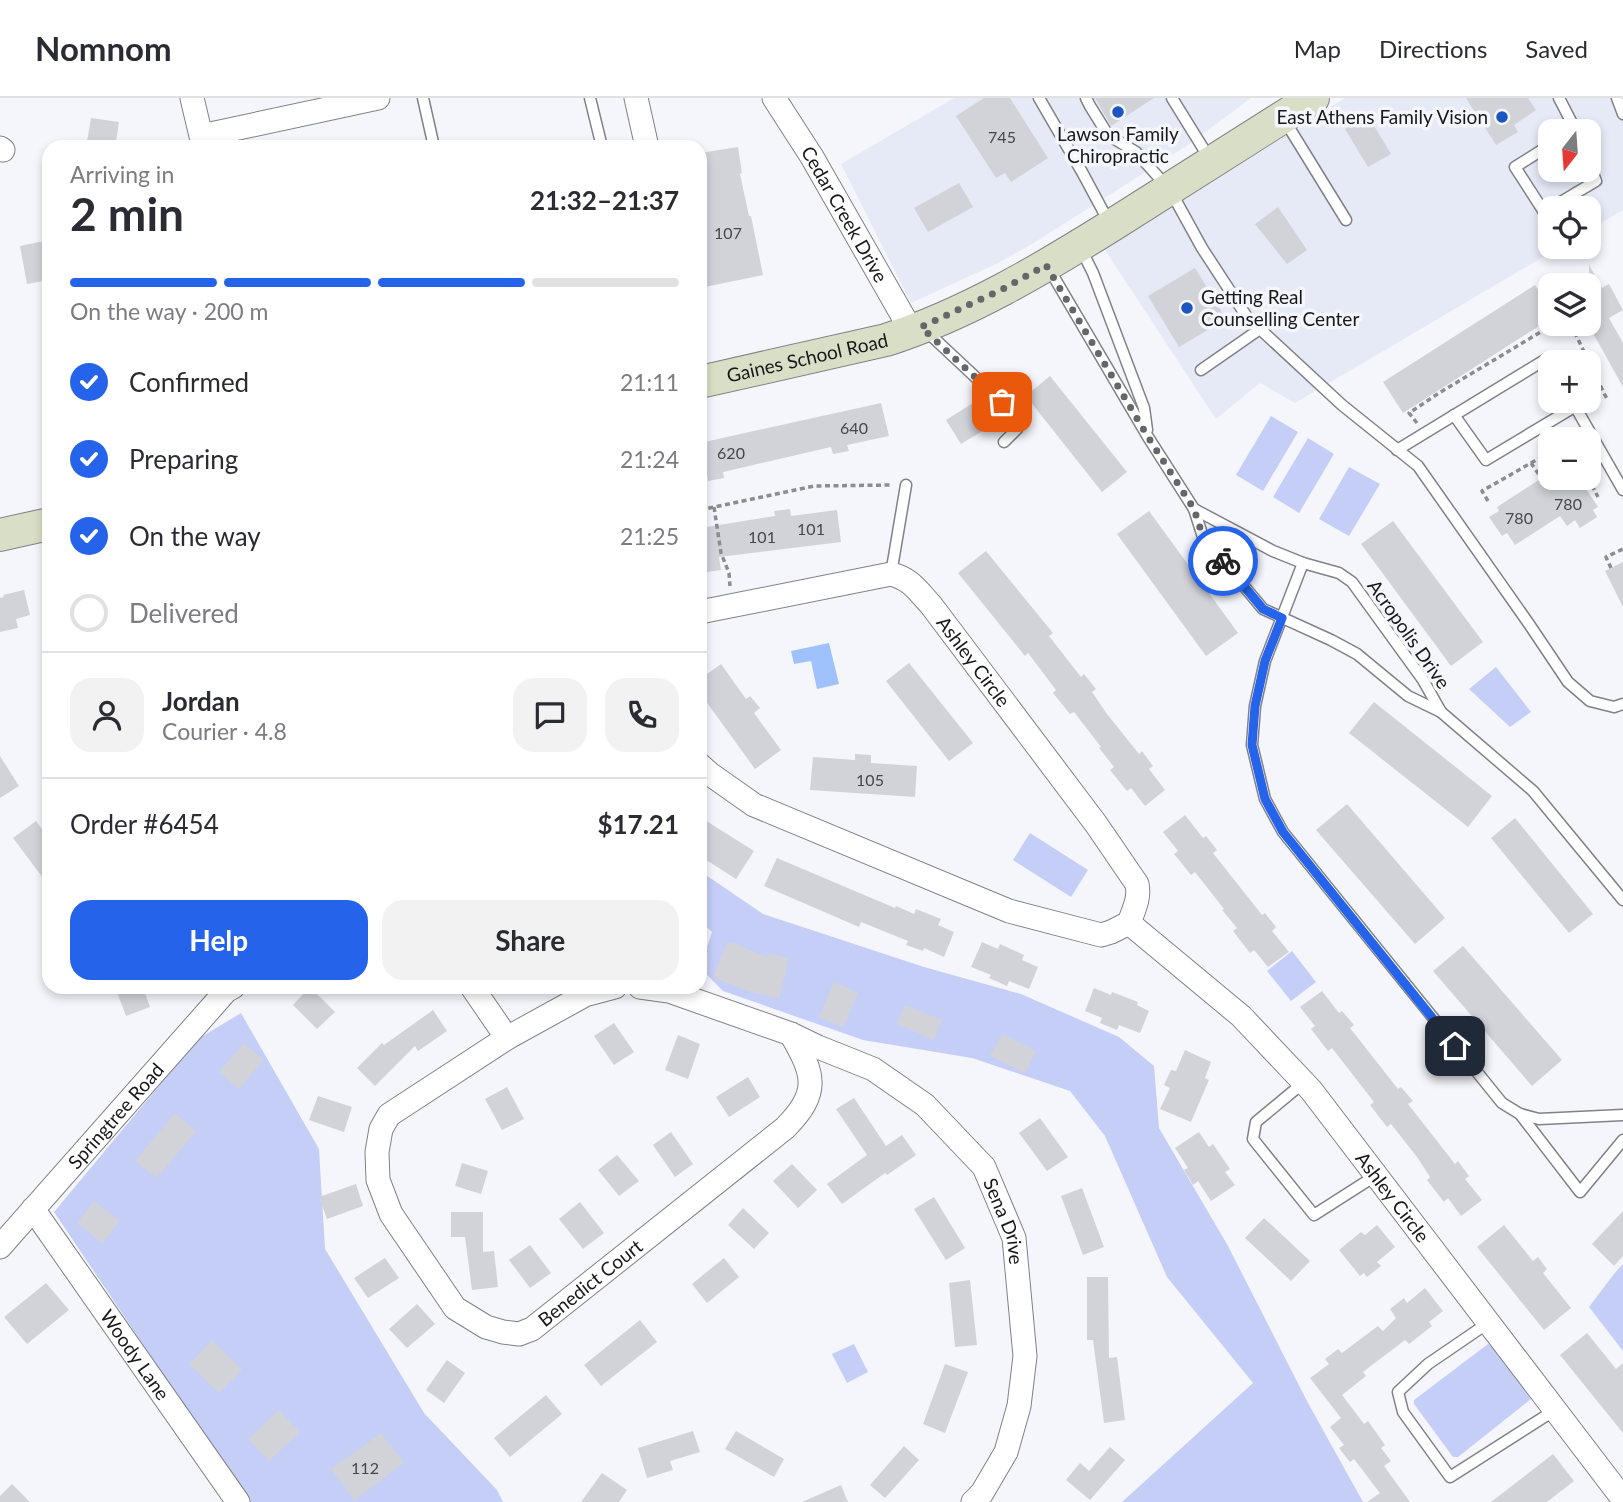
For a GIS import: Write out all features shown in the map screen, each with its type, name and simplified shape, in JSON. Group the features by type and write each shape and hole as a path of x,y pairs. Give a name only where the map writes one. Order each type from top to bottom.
{"main road":[{"name":"Gaines School Road","path":"707,380 886,340 917,329 1003,289 1171,190 1303,103"},
{"path":"0,535 42,526"}],"street":[{"path":"192,98 201,136 306,106 379,98"},
{"path":"636,98 645,140"},
{"name":"Cedar Creek Drive","path":"774,98 917,329"},
{"path":"707,610 891,574"},
{"name":"Ashley Circle","path":"891,574 903,577 931,605 1096,824 1137,884 1138,900 1129,923 1241,1016 1303,1083 1623,1499"},
{"path":"707,771 754,805 1009,911 1101,935 1129,923"},
{"name":"Springtree Road","path":"0,1247 223,994"},
{"path":"477,994 507,1038"},
{"name":"Benedict Court","path":"589,994 507,1038 388,1115 382,1129 377,1152 378,1180 391,1214 455,1308 486,1327 519,1334 532,1329 785,1128 799,1114 809,1093 810,1078 807,1060 791,1034"},
{"path":"678,994 791,1034"},
{"name":"Sena Drive","path":"791,1034 873,1069 925,1105 984,1167 1014,1238 1025,1356 1019,1406 1006,1452 982,1493 973,1502"},
{"name":"Woody Lane","path":"33,1209 238,1502"}],"lane":[{"path":"424,98 433,140"},
{"path":"590,98 600,140"},
{"path":"1039,98 1111,225"},
{"path":"1087,98 1108,135 1136,152 1171,190 1202,248 1247,317 1350,412 1418,466 1568,682 1590,701 1614,707 1623,704"},
{"path":"1172,98 1211,162"},
{"path":"1559,98 1569,119"},
{"path":"1617,98 1623,113"},
{"path":"1303,103 1346,220"},
{"path":"1538,153 1515,167 1544,212 1594,182"},
{"name":"Acropolis Drive","path":"1080,245 1144,408 1148,437"},
{"name":"Acropolis Drive","path":"1046,265 1194,509 1203,537 1263,609 1357,654 1408,696 1441,712 1533,791 1623,900"},
{"path":"917,329 1002,402 1012,415 1017,429 1004,442"},
{"path":"1201,370 1261,329"},
{"path":"1397,450 1538,364"},
{"path":"1454,415 1486,460 1560,413"},
{"path":"1579,413 1623,490"},
{"path":"891,574 906,485"},
{"name":"Acropolis Drive","path":"1194,509 1273,551 1339,573 1352,582 1423,680 1441,712"},
{"path":"1303,563 1265,661 1255,706 1252,745 1265,799 1283,832 1472,1067 1502,1102 1520,1114 1580,1192 1623,1140"},
{"path":"1303,1083 1256,1122 1253,1139 1314,1215 1375,1175"},
{"path":"1520,1114 1539,1119 1623,1115"},
{"path":"1488,1323 1427,1364 1398,1392 1403,1412 1450,1477 1555,1410"}],"path":[{"path":"1425,433 1409,414 1538,334"},
{"path":"1601,387 1608,401"},
{"path":"1488,501 1482,491 1538,459"},
{"path":"1531,463 1538,473"},
{"path":"707,508 814,486 906,485"},
{"path":"1594,490 1598,497"},
{"path":"714,507 721,553 729,573 731,605"},
{"path":"1611,568 1606,557 1623,549"}],"shaded area":[{"path":"954,98 1251,98 1188,145 1032,244 998,263 911,303 841,164"},
{"path":"1345,98 1623,98 1623,210 1601,223 1601,196 1538,196 1540,259 1295,403 1260,383 1216,419 1105,250"},
{"path":"1271,416 1298,432 1263,491 1236,475"},
{"path":"1308,438 1334,454 1299,513 1273,497"},
{"path":"1349,467 1380,484 1349,536 1319,519"},
{"path":"829,643 839,684 817,689 811,661 794,664 791,651"},
{"path":"1496,667 1531,712 1510,727 1469,689"},
{"path":"1030,833 1088,870 1071,897 1013,860"},
{"path":"707,876 763,914 924,967 1021,994 1119,1037 1154,1066 1159,1128 1228,1246 1308,1403 1363,1502 1122,1502 1253,1383 1167,1277 1105,1136 1070,1091 972,1058 863,1040 723,991 707,975 707,947 712,932 707,927"},
{"path":"1292,951 1316,982 1291,1001 1267,971"},
{"path":"241,1013 319,1149 325,1249 424,1413 497,1490 503,1502 249,1502 54,1212 198,1039"},
{"path":"1623,1264 1623,1351 1589,1307"},
{"path":"854,1344 868,1372 847,1383 832,1354"},
{"path":"1488,1344 1531,1399 1458,1457 1453,1457 1414,1404 1414,1400"}],"building":[{"path":"984,98 1010,98 1048,158 1011,182 1005,173 996,178 956,116"},
{"name":"Lawson Family Chiropractic","path":"1095,98 1154,98 1111,126"},
{"name":"East Athens Family Vision","path":"1466,98 1528,98 1536,110 1514,125 1518,132 1496,145"},
{"path":"1368,116 1391,154 1368,167 1345,129"},
{"path":"91,118 119,122 116,140 87,140"},
{"path":"738,147 740,174 763,275 707,287 707,152"},
{"path":"959,183 973,207 928,232 914,208"},
{"path":"1278,207 1307,250 1287,264 1255,224"},
{"path":"42,241 42,281 27,284 20,246"},
{"name":"Getting Real Counselling Center","path":"1195,268 1226,319 1179,347 1148,296"},
{"path":"1609,284 1623,310 1609,318 1623,343 1623,387 1595,336 1601,336 1601,286"},
{"path":"1535,285 1538,290 1538,327 1403,413 1383,382"},
{"path":"1050,376 1127,472 1102,492 1026,396"},
{"path":"984,396 1002,419 961,444 946,420"},
{"path":"881,403 889,436 847,445 849,451 833,454 831,447 723,472 724,478 708,481 707,441"},
{"path":"1538,481 1538,490 1587,490 1598,507 1593,510 1597,517 1580,528 1575,520 1567,526 1560,516 1515,545 1507,533 1502,536 1489,517 1499,511 1497,507"},
{"path":"790,509 791,516 837,510 841,542 719,557 721,570 707,572 707,527 775,516 774,511"},
{"path":"1149,511 1238,633 1206,656 1117,534"},
{"path":"1393,521 1483,642 1451,666 1361,544"},
{"path":"986,551 1053,633 1049,636 1081,677 1084,674 1096,689 1092,692 1107,714 1139,754 1142,751 1153,766 1149,769 1165,790 1145,806 1131,788 1127,791 1110,770 1114,767 1074,712 1070,714 1028,653 1025,656 958,573"},
{"path":"1623,562 1623,607 1605,571"},
{"path":"24,590 30,615 16,619 18,628 0,632 0,598"},
{"path":"909,663 973,743 949,761 886,681"},
{"path":"721,664 746,699 750,696 760,708 754,713 781,750 755,769 707,703 707,674"},
{"path":"1374,702 1492,796 1468,827 1349,733"},
{"path":"855,754 871,755 871,763 917,766 915,797 810,790 813,757 855,760"},
{"path":"0,756 19,786 0,798"},
{"path":"1347,804 1445,918 1415,944 1316,830"},
{"path":"1185,815 1203,838 1206,836 1217,850 1213,853 1262,915 1265,913 1276,927 1272,931 1289,952 1268,967 1254,950 1250,953 1233,931 1237,928 1222,910 1224,909 1195,872 1191,875 1174,854 1178,851 1163,832"},
{"path":"1515,818 1593,914 1569,933 1491,838"},
{"path":"36,821 42,829 42,877 13,838"},
{"path":"707,821 754,851 736,879 707,860"},
{"path":"777,858 895,908 896,906 914,914 916,909 941,919 938,925 954,932 944,957 924,948 923,951 906,945 908,941 861,922 859,927 764,886"},
{"path":"982,942 998,949 1000,944 1024,955 1022,960 1038,967 1029,989 1009,981 1007,986 989,978 991,975 971,967"},
{"path":"727,943 767,957 768,953 789,958 779,999 745,990 713,977"},
{"path":"1463,946 1562,1060 1532,1086 1433,971"},
{"path":"834,982 858,993 843,1027 819,1017"},
{"path":"1094,988 1138,1002 1137,1005 1149,1011 1140,1033 1119,1025 1117,1030 1100,1023 1102,1018 1085,1011"},
{"path":"1322,991 1339,1013 1342,1011 1354,1025 1350,1028 1398,1089 1401,1087 1413,1101 1408,1104 1455,1164 1458,1161 1469,1176 1465,1179 1482,1200 1461,1216 1448,1198 1444,1202 1427,1180 1430,1177 1417,1157 1391,1124 1387,1127 1370,1105 1374,1102 1332,1048 1328,1051 1311,1029 1315,1026 1300,1007"},
{"path":"118,994 145,994 150,1007 126,1016"},
{"path":"303,994 317,994 335,1012 317,1029 293,1005"},
{"path":"905,1005 942,1020 934,1040 897,1024"},
{"path":"433,1010 447,1031 418,1051 415,1046 375,1086 357,1068 382,1043 384,1045"},
{"path":"614,1023 634,1052 614,1065 594,1036"},
{"path":"1002,1034 1036,1051 1025,1073 990,1056"},
{"path":"678,1035 700,1044 688,1079 665,1070"},
{"path":"244,1043 263,1060 239,1089 219,1072"},
{"path":"1185,1050 1211,1062 1205,1078 1209,1080 1191,1122 1160,1109 1170,1088 1164,1085 1171,1070 1176,1071"},
{"path":"748,1077 760,1097 729,1117 716,1097"},
{"path":"507,1087 524,1119 502,1130 485,1099"},
{"path":"318,1096 352,1107 344,1132 309,1120"},
{"path":"854,1098 886,1146 902,1135 916,1155 887,1175 885,1173 842,1204 827,1184 867,1155 836,1109"},
{"path":"175,1113 196,1131 157,1178 135,1161"},
{"path":"1040,1118 1068,1157 1047,1171 1019,1133"},
{"path":"671,1132 693,1164 675,1177 653,1145"},
{"path":"1199,1132 1209,1147 1213,1144 1230,1169 1225,1172 1235,1185 1211,1201 1198,1181 1193,1185 1184,1170 1188,1168 1175,1148"},
{"path":"617,1155 639,1181 619,1196 598,1170"},
{"path":"462,1163 488,1171 481,1194 455,1186"},
{"path":"792,1164 817,1190 798,1208 773,1181"},
{"path":"356,1184 363,1206 327,1219 319,1197"},
{"path":"1082,1188 1104,1247 1083,1255 1061,1196"},
{"path":"934,1197 965,1248 946,1260 914,1209"},
{"path":"94,1201 120,1221 102,1243 77,1223"},
{"path":"580,1202 604,1233 583,1249 559,1219"},
{"path":"743,1208 769,1233 754,1249 728,1225"},
{"path":"1623,1211 1623,1256 1614,1266 1592,1244"},
{"path":"451,1212 483,1212 483,1252 494,1251 498,1287 472,1290 465,1237 451,1237"},
{"path":"1264,1218 1310,1261 1291,1281 1245,1238"},
{"path":"1377,1225 1395,1247 1377,1262 1381,1266 1367,1277 1364,1273 1360,1276 1339,1250 1361,1232 1365,1235"},
{"path":"1504,1225 1533,1261 1538,1257 1547,1269 1543,1273 1571,1308 1544,1330 1477,1247"},
{"path":"530,1245 551,1273 530,1288 509,1260"},
{"path":"385,1258 399,1278 368,1298 354,1278"},
{"path":"724,1258 739,1277 707,1303 692,1284"},
{"path":"1087,1277 1108,1277 1109,1358 1117,1357 1125,1420 1104,1423 1093,1340 1087,1340"},
{"path":"970,1280 977,1345 955,1347 949,1283"},
{"path":"46,1283 69,1310 27,1344 4,1317"},
{"path":"1425,1288 1443,1311 1429,1322 1432,1326 1409,1344 1405,1340 1363,1372 1366,1376 1342,1395 1364,1424 1368,1421 1385,1445 1381,1448 1391,1461 1384,1466 1410,1502 1367,1502 1380,1493 1354,1459 1350,1462 1339,1448 1344,1445 1330,1427 1341,1418 1310,1378 1329,1364 1325,1359 1338,1349 1342,1353 1378,1326 1383,1331 1396,1318 1390,1309 1404,1298 1407,1303"},
{"path":"417,1304 435,1324 407,1348 389,1329"},
{"path":"640,1320 657,1342 601,1386 584,1365"},
{"path":"1587,1333 1616,1369 1623,1363 1623,1433 1560,1355"},
{"path":"212,1340 242,1370 219,1393 189,1364"},
{"path":"447,1360 465,1373 444,1403 426,1390"},
{"path":"945,1364 968,1372 945,1433 923,1424"},
{"path":"546,1395 562,1414 510,1457 494,1438"},
{"path":"279,1410 300,1432 269,1461 248,1439"},
{"path":"693,1431 700,1452 670,1461 673,1470 647,1478 638,1448"},
{"path":"736,1431 784,1459 774,1477 725,1449"},
{"path":"381,1433 404,1463 354,1500 331,1469"},
{"path":"904,1446 919,1460 885,1498 870,1485"},
{"path":"1110,1447 1125,1460 1090,1500 1066,1480 1080,1463 1089,1471"},
{"path":"1553,1454 1574,1481 1547,1502 1491,1502"},
{"path":"602,1473 627,1490 619,1502 581,1502"},
{"path":"12,1484 30,1502 0,1502 0,1496"},
{"path":"841,1485 848,1502 802,1502"}],"way so far":[{"path":"1002,402 921,327 1003,289 1046,265 1194,509 1203,537 1223,561"}],"place":[{"name":"Lawson Family Chiropractic","path":"1118,112"},
{"name":"East Athens Family Vision","path":"1502,117"},
{"name":"Getting Real Counselling Center","path":"1187,308"}],"route":[{"path":"1223,561 1263,609 1282,618 1265,661 1255,706 1252,745 1265,799 1283,832 1455,1046"}]}
